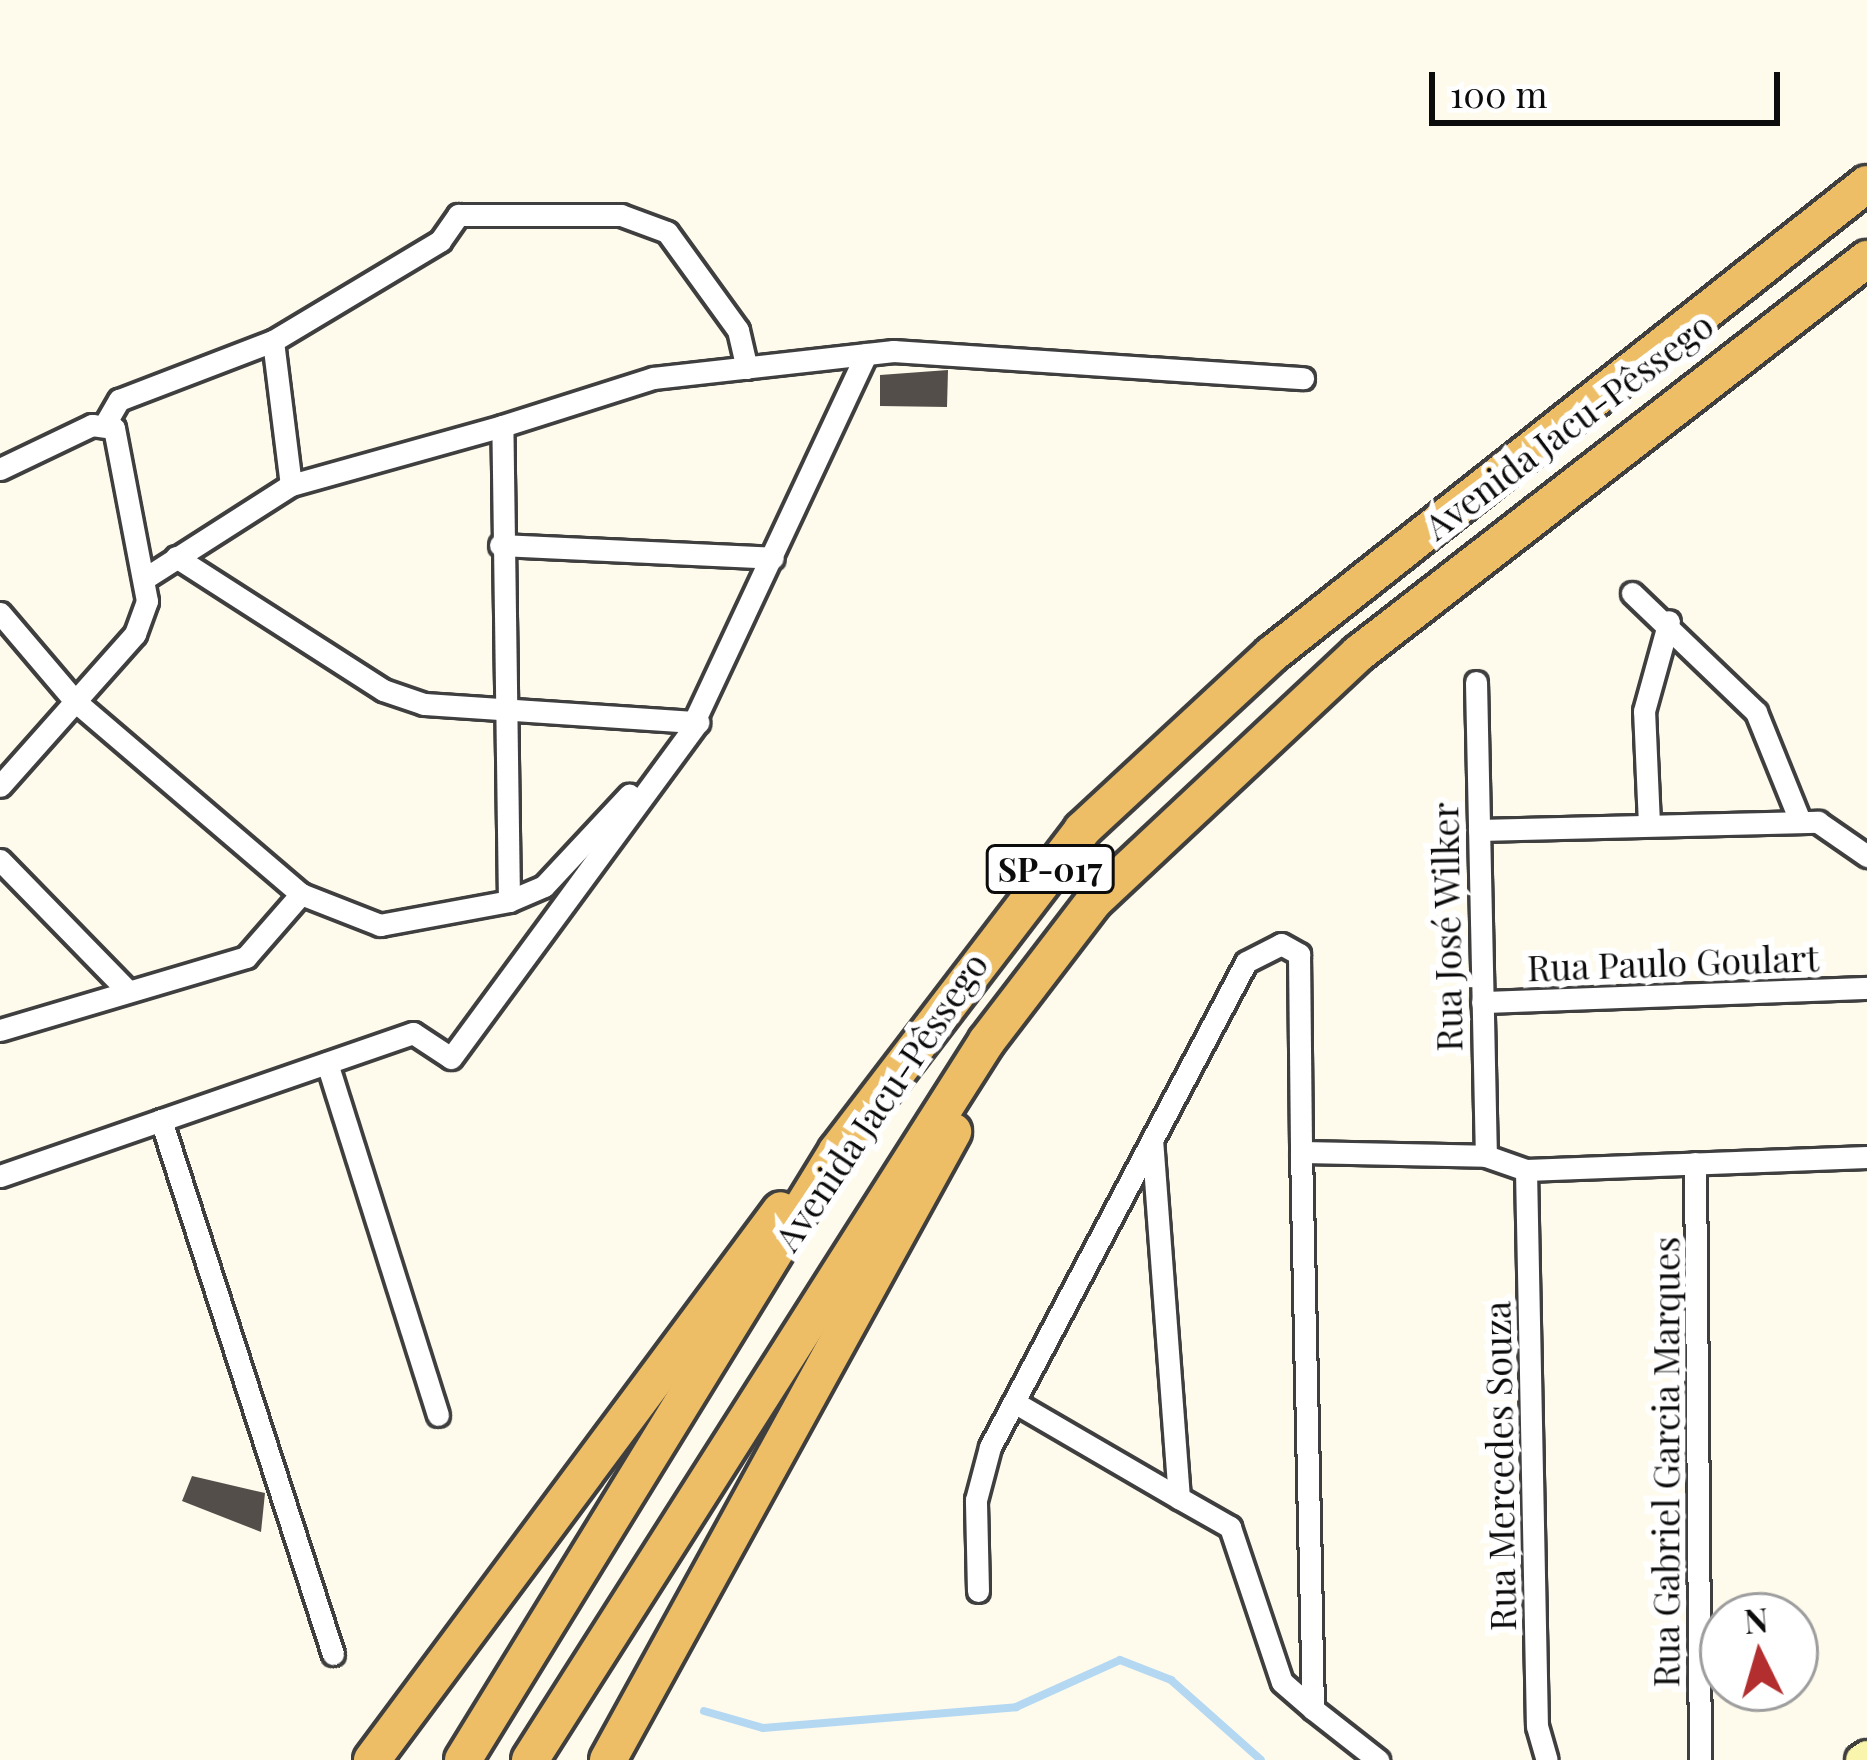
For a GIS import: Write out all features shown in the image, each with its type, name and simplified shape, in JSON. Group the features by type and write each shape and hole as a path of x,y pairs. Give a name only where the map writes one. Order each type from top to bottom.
{"highway":[{"name":"Avenida Jacu-Pêssego","path":"463,1760 837,1151 988,943 1183,732 1867,184"},
{"name":"Avenida Jacu-Pêssego","path":"530,1760 987,1041 1094,902 1222,771 1867,259"},
{"path":"608,1760 943,1153 987,1041"},
{"path":"372,1760 719,1287 837,1151"}],"street":[{"path":"0,469 105,424 119,400 273,341 440,241 458,215 621,215 667,232 738,330 747,368"},
{"path":"273,341 291,485"},
{"path":"0,1176 413,1033 451,1058 698,722 866,354"},
{"path":"147,577 291,485 502,427 653,378 866,354 1303,378"},
{"path":"0,786 135,634 147,577 123,446 105,424"},
{"path":"502,427 498,708 509,901"},
{"path":"500,545 773,557"},
{"path":"176,556 383,691 498,708 698,722"},
{"path":"1632,593 1669,621 1768,730 1800,821"},
{"path":"0,613 76,701 301,894 380,925 509,901 544,886 698,722"},
{"path":"1649,824 1645,711 1669,621"},
{"name":"Rua José Wilker","path":"1476,682 1482,1002 1491,1161"},
{"path":"1479,830 1800,821 1849,835 1867,856"},
{"path":"0,860 124,988"},
{"path":"0,1030 124,988 246,957 301,894"},
{"path":"978,1592 976,1500 1014,1402 1246,962 1281,944 1299,954 1313,1709"},
{"name":"Rua Paulo Goulart","path":"1482,1002 1867,988"},
{"path":"328,1063 437,1415"},
{"path":"161,1120 333,1654"},
{"path":"1152,1141 1179,1498"},
{"path":"1301,1152 1491,1161 1526,1170 1867,1157"},
{"name":"Rua Gabriel Garcia Marques","path":"1696,1162 1700,1760"},
{"name":"Rua Mercedes Souza","path":"1526,1170 1537,1726 1547,1760"},
{"path":"1014,1402 1230,1527 1282,1682 1378,1760"}],"building":[{"path":"948,370 947,407 880,406 880,375"},
{"path":"192,1476 265,1493 261,1532 182,1501"}],"waterway":[{"path":"704,1711 763,1728 1016,1707 1120,1660 1171,1680 1261,1760"}]}
